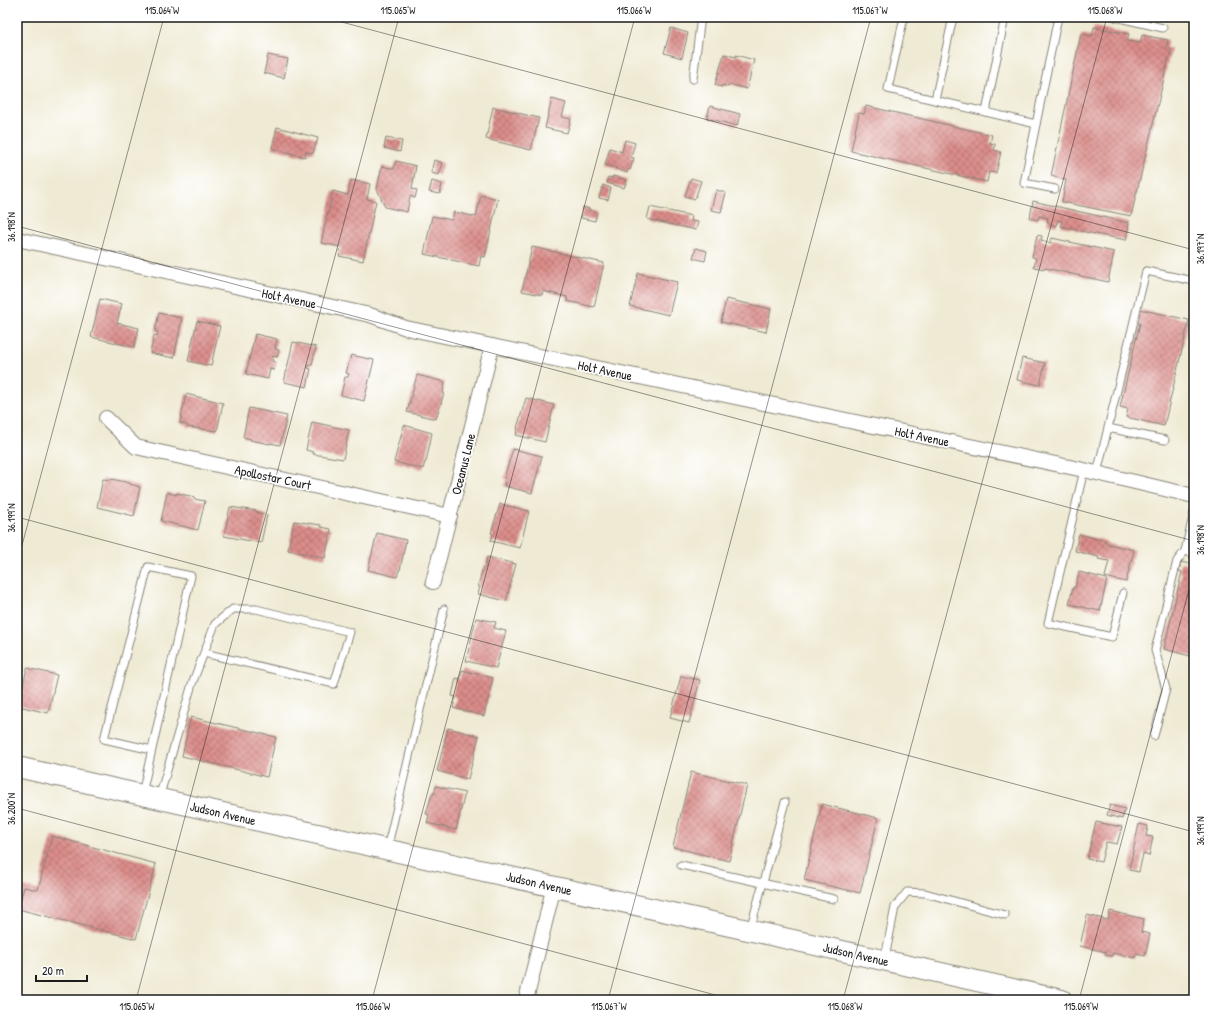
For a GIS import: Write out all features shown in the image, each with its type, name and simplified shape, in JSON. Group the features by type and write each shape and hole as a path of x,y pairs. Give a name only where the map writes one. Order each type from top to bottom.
{"street":[{"name":"Holt Avenue","path":"17,239 370,315 406,328 1090,471 1194,496"},
{"name":"Oceanus Lane","path":"433,582 492,346"},
{"name":"Apollostar Court","path":"106,418 136,447 450,516"},
{"name":"Judson Avenue","path":"17,766 885,960 996,993 1062,1000"},
{"path":"526,1000 554,886"}],"lane":[{"path":"693,79 701,17"},
{"path":"904,17 888,89 1036,124"},
{"path":"935,100 953,17"},
{"path":"986,112 1005,17"},
{"path":"1055,190 1024,183 1058,17"},
{"path":"1115,17 1163,28"},
{"path":"1123,593 1112,637 1048,623 1090,471 1108,428 1146,271 1194,282"},
{"path":"1108,428 1166,440"},
{"path":"1154,736 1166,689 1155,650 1177,560 1185,551 1194,512"},
{"path":"1185,551 1194,553"},
{"path":"150,796 152,750 191,576 148,567 104,739 152,750"},
{"path":"150,796 192,684 215,624 233,609 256,609 350,632 334,684 204,653"},
{"path":"387,849 444,609"},
{"path":"750,930 785,802"},
{"path":"681,865 834,899"},
{"path":"885,960 895,907 907,892 925,893 1005,915"}],"building":[{"path":"1094,27 1129,34 1127,41 1140,43 1142,35 1168,40 1166,48 1171,49 1131,216 1062,202 1066,180 1051,176 1081,34 1092,36"},
{"path":"671,28 688,33 682,58 664,53"},
{"path":"724,54 736,57 736,55 754,60 747,89 729,84 728,87 723,85 722,87 715,85"},
{"path":"268,55 288,59 284,78 264,73"},
{"path":"552,99 566,103 562,117 571,119 567,133 545,128"},
{"path":"710,106 740,114 737,126 707,118"},
{"path":"866,106 992,135 990,143 995,144 994,150 1001,152 996,173 989,172 987,182 851,151 859,113 864,114"},
{"path":"493,107 539,118 531,150 486,139"},
{"path":"277,127 318,138 313,153 306,152 305,157 272,148"},
{"path":"386,138 402,141 400,152 384,148"},
{"path":"625,140 635,143 631,157 634,158 630,170 628,169 627,173 616,169 617,168 605,165 610,148 622,152"},
{"path":"434,160 443,163 439,175 431,173"},
{"path":"396,161 416,166 412,189 417,190 415,198 410,196 407,212 385,207 377,189 382,166 394,169"},
{"path":"613,176 627,180 624,188 607,183 608,177 613,178"},
{"path":"691,178 701,181 695,199 685,196"},
{"path":"351,180 370,184 367,199 376,201 363,261 339,256 341,247 321,243 333,191 348,195"},
{"path":"432,181 442,184 440,194 429,192"},
{"path":"603,185 611,188 608,200 599,198"},
{"path":"716,190 726,193 721,212 711,210"},
{"path":"481,195 498,199 485,257 481,256 479,266 424,254 432,216 452,220 454,212 476,217"},
{"path":"1033,201 1129,223 1126,240 1061,226 1062,221 1058,220 1056,226 1047,223 1048,218 1039,216 1038,220 1030,218"},
{"path":"583,207 597,212 595,221 581,218"},
{"path":"650,207 692,216 691,221 698,222 696,230 647,219"},
{"path":"1037,235 1042,236 1041,240 1051,243 1052,238 1114,252 1108,282 1045,268 1034,267 1036,258 1032,257"},
{"path":"532,247 604,263 594,307 567,301 567,297 543,291 542,295 522,291"},
{"path":"696,248 707,251 705,261 693,258"},
{"path":"638,273 677,282 669,315 630,306"},
{"path":"100,299 122,304 117,323 139,328 134,347 91,337"},
{"path":"726,299 771,309 766,332 721,322"},
{"path":"1139,309 1189,320 1164,426 1126,417 1128,409 1120,407 1140,323 1136,322"},
{"path":"159,313 182,318 174,358 150,353 154,335 157,336 158,332 155,331"},
{"path":"197,321 220,326 211,366 188,361"},
{"path":"255,334 277,339 275,349 279,350 277,357 273,356 272,361 276,362 274,370 270,369 268,379 246,374"},
{"path":"293,342 316,347 312,365 309,365 308,368 311,369 307,387 284,382"},
{"path":"351,355 374,360 364,401 341,395 345,377 348,377 349,374 346,373"},
{"path":"1022,358 1045,363 1040,385 1017,380"},
{"path":"417,375 445,382 444,393 436,419 407,412"},
{"path":"186,394 223,403 217,431 187,427 187,425 180,423"},
{"path":"526,398 554,405 545,442 516,435"},
{"path":"249,408 287,416 280,445 250,440 251,439 243,437"},
{"path":"312,422 349,430 343,459 313,454 313,452 306,450"},
{"path":"404,425 432,433 426,462 423,469 394,462"},
{"path":"513,449 542,456 532,493 504,486 506,479 504,478"},
{"path":"103,479 112,479 140,487 134,516 97,507"},
{"path":"167,492 176,495 176,493 195,497 194,499 205,501 198,530 161,521"},
{"path":"500,504 529,511 520,548 491,541 493,534 491,533"},
{"path":"230,507 257,511 267,515 261,543 224,536"},
{"path":"294,521 321,525 321,527 331,529 325,558 288,550"},
{"path":"377,533 406,540 400,570 397,577 368,570"},
{"path":"1079,534 1106,541 1105,543 1134,550 1126,582 1105,577 1109,561 1075,551"},
{"path":"487,557 516,564 506,601 478,594 480,587 478,586 483,567 485,568"},
{"path":"1181,562 1194,565 1194,657 1164,649 1182,572 1179,571"},
{"path":"1079,572 1107,579 1100,611 1069,604 1073,587 1075,588"},
{"path":"476,618 496,622 494,628 506,631 496,668 466,661"},
{"path":"27,668 57,675 48,713 18,706"},
{"path":"462,670 493,678 484,716 453,708 456,697 452,696 456,678 460,679"},
{"path":"681,676 700,680 689,723 670,718"},
{"path":"191,717 276,737 267,777 182,756"},
{"path":"448,728 479,736 468,779 437,771"},
{"path":"691,772 747,785 729,861 673,847"},
{"path":"436,786 465,793 456,830 427,823 429,815 426,814"},
{"path":"822,804 878,818 860,893 804,880"},
{"path":"1110,805 1125,809 1122,819 1107,815"},
{"path":"1096,822 1122,827 1117,844 1106,842 1101,862 1087,859"},
{"path":"1139,824 1148,826 1146,836 1153,837 1149,856 1143,854 1139,872 1129,870"},
{"path":"52,836 156,864 136,939 18,909 24,887 38,890"},
{"path":"1110,911 1144,919 1141,932 1150,934 1145,956 1136,954 1135,958 1113,953 1112,956 1105,955 1106,952 1080,946 1087,915 1108,920"}]}
